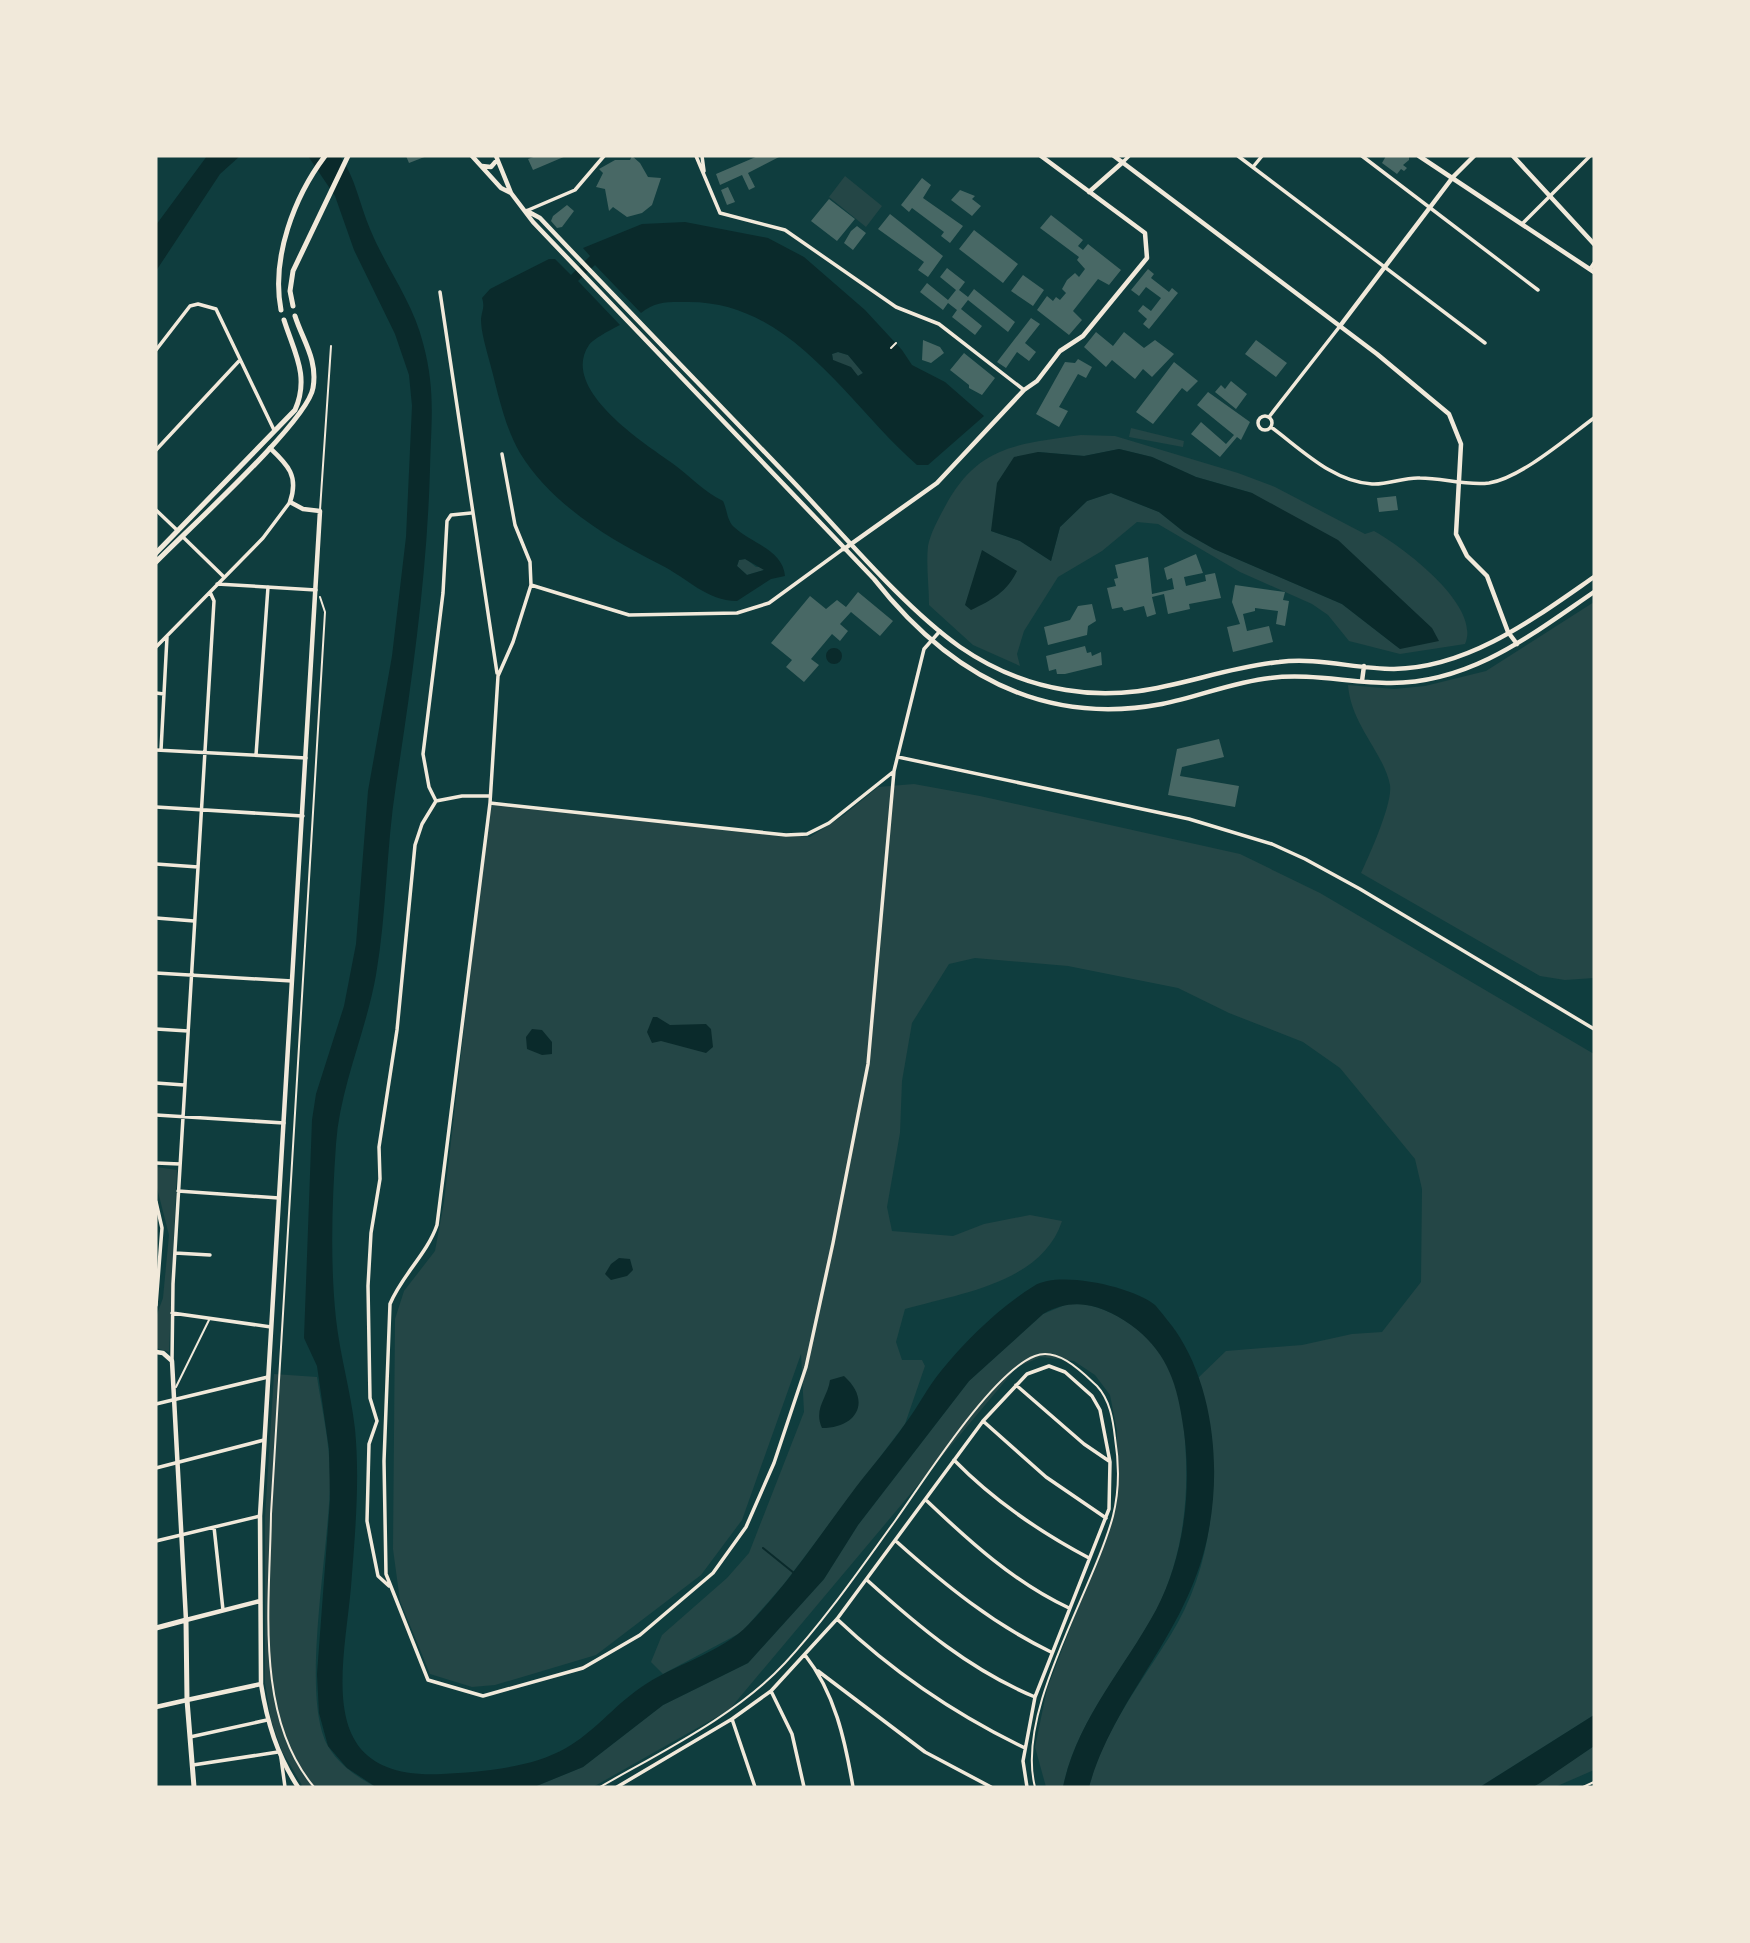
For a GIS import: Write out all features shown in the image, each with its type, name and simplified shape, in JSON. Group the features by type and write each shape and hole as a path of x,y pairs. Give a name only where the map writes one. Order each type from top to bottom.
{"main road":[{"path":"281,310 278,286 284,247 298,203 325,156"},
{"path":"293,306 290,282 348,156"},
{"path":"472,156 501,188 511,193"},
{"path":"843,549 937,483 1024,390 1037,381 1060,351 1083,336 1147,258 1146,233 1041,156"},
{"path":"1114,156 1340,326 1449,414 1461,444 1456,534 1467,556 1487,576 1508,632 1517,644"},
{"path":"1419,156 1592,271"},
{"path":"1340,326 1453,177 1474,156"},
{"path":"1513,156 1594,244"},
{"path":"481,166 491,167 497,158"},
{"path":"497,158 511,193 533,222 929,642 974,673 1007,690 1050,703 1084,708 1153,706 1276,677 1298,675 1408,683 1444,677 1482,664 1517,644 1594,592"},
{"path":"1089,192 1123,162"},
{"path":"526,211 540,218 851,543 940,631 971,654 1011,674 1045,686 1088,693 1160,690 1258,664 1294,660 1393,668 1430,665 1463,655 1508,632 1594,577"},
{"path":"236,476 270,447 303,412 312,395 313,361 295,316"},
{"path":"156,553 236,476 295,410 303,381 299,358 284,320"},
{"path":"270,447 292,472 294,485 290,502 303,509 320,511 260,1516 261,1684 267,1720 279,1755 298,1787"},
{"path":"156,562 179,533"},
{"path":"1362,681 1364,666"},
{"path":"156,1352 166,1355 172,1362 175,1463 186,1620 187,1700 194,1787"},
{"path":"156,1628 260,1601"},
{"path":"156,1707 261,1684"}],"street":[{"path":"526,211 575,191 604,156"},
{"path":"695,156 716,203 725,216 785,230 806,242 896,307 939,324 1024,390"},
{"path":"702,156 704,176"},
{"path":"1123,162 1129,156"},
{"path":"1238,156 1485,343"},
{"path":"1253,167 1262,156"},
{"path":"1362,156 1538,290"},
{"path":"1522,224 1549,194 1590,156"},
{"path":"1592,271 1594,263"},
{"path":"440,292 471,513 498,676 490,803 437,1225 432,1238 396,1289 390,1304 384,1461 386,1574 428,1680 483,1696 583,1668 640,1635 713,1573 746,1527 774,1463 806,1367 833,1243 868,1064 894,771 921,660 929,642 940,631"},
{"path":"156,350 190,306 209,305 221,315 239,361 264,404 275,432"},
{"path":"1340,326 1269,417 1271,427 1334,473 1359,482 1383,484 1412,478 1493,482 1516,472 1594,418"},
{"path":"156,450 239,361"},
{"path":"1269,417 1260,417 1257,423 1263,430 1271,427"},
{"path":"498,676 513,642 531,584 530,562 515,525 502,454"},
{"path":"156,647 275,526 290,502"},
{"path":"156,510 224,577"},
{"path":"436,800 429,787 423,754 443,593 447,521 451,514 471,513"},
{"path":"531,584 629,615 737,613 769,603 843,549"},
{"path":"217,584 316,590"},
{"path":"256,755 268,587"},
{"path":"172,1362 182,1116 214,601 210,592"},
{"path":"167,635 159,750 306,758"},
{"path":"156,693 164,694"},
{"path":"898,757 1189,819 1272,844 1360,889 1594,1029"},
{"path":"490,803 786,835 807,834 829,823 894,771"},
{"path":"436,800 490,796"},
{"path":"391,1587 378,1576 368,1521 369,1444 377,1421 370,1398 370,1247 380,1179 379,1147 384,1099 397,1030 415,845 422,824 436,800"},
{"path":"156,807 303,816"},
{"path":"156,864 198,867"},
{"path":"156,918 194,921"},
{"path":"156,973 292,981"},
{"path":"156,1029 188,1031"},
{"path":"156,1083 184,1085"},
{"path":"156,1115 284,1123"},
{"path":"156,1163 180,1164"},
{"path":"178,1191 279,1198"},
{"path":"156,1202 162,1228 156,1305"},
{"path":"175,1253 210,1255"},
{"path":"172,1313 271,1328"},
{"path":"617,1787 732,1719 771,1690 837,1619 983,1421 1027,1374 1044,1367 1065,1372 1092,1396 1100,1410 1110,1462 1109,1509 1035,1698 1025,1748 1027,1787"},
{"path":"156,1404 268,1377"},
{"path":"1016,1385 1084,1444 1110,1462"},
{"path":"983,1421 1046,1477 1106,1518"},
{"path":"156,1468 264,1440"},
{"path":"954,1460 995,1499 1044,1534 1089,1558"},
{"path":"926,1500 967,1539 1037,1591 1069,1608"},
{"path":"156,1541 260,1516"},
{"path":"214,1527 223,1610"},
{"path":"896,1542 942,1583 992,1620 1051,1652"},
{"path":"867,1580 946,1648 1006,1686 1035,1698"},
{"path":"837,1619 870,1650 925,1692 964,1718 1025,1748"},
{"path":"805,1655 818,1671 925,1752 991,1787"},
{"path":"818,1671 840,1725 853,1787"},
{"path":"771,1690 792,1734 804,1787"},
{"path":"732,1719 755,1787"},
{"path":"190,1737 267,1720"},
{"path":"192,1765 279,1755 285,1787"}],"lane":[{"path":"320,511 331,346"},
{"path":"173,1391 184,1377 210,1318"}],"path":[{"path":"891,348 896,343"},
{"path":"314,1787 304,1775 284,1736 276,1706 270,1654 271,1514 326,612 316,590"},
{"path":"600,1787 735,1705 770,1678 820,1621 973,1412 1017,1368 1034,1356 1048,1354 1056,1356 1082,1373 1105,1398 1112,1417 1116,1447 1116,1500 1107,1536 1060,1650 1041,1712 1032,1760 1035,1787"},
{"path":"1583,1787 1594,1782"}],"shaded area":[{"path":"207,156 240,156 220,174 156,271 156,225"},
{"path":"308,156 340,156 350,173 370,229 419,328 430,376 432,406 422,588 393,809 380,951 372,996 338,1123 336,1144 332,1232 334,1297 353,1415 357,1488 343,1686 346,1715 355,1740 373,1759 401,1771 442,1774 522,1764 552,1755 576,1742 640,1688 725,1643 749,1624 792,1574 899,1432 936,1377 961,1348 996,1314 1034,1286 1045,1281 1077,1280 1114,1287 1145,1298 1155,1305 1169,1322 1188,1352 1198,1375 1206,1400 1214,1452 1213,1504 1200,1566 1170,1631 1117,1721 1101,1753 1089,1787 1063,1787 1079,1739 1090,1717 1156,1610 1166,1588 1180,1541 1187,1492 1187,1467 1176,1391 1160,1355 1142,1334 1120,1318 1099,1308 1077,1304 1055,1308 1043,1314 969,1381 858,1525 824,1579 748,1663 663,1705 583,1767 534,1787 376,1787 347,1768 328,1746 319,1713 317,1674 330,1500 329,1449 317,1366 304,1338 312,1120 316,1094 344,1006 356,944 368,791 392,656 406,537 412,406 409,375 395,334 354,250 335,196"},
{"path":"845,176 882,206 866,227 829,197"},
{"path":"685,222 768,238 804,257 865,310 902,350 912,365 945,382 984,416 928,465 917,465 815,360 787,337 757,318 723,306 686,302 657,304 641,313 595,265 578,281 620,325 589,345 583,362 585,379 595,396 609,413 643,442 723,501 732,524 772,553 783,567 785,576 771,579 737,601 707,593 602,532 565,504 533,471 520,453 509,430 482,333 482,298 490,289 549,259 555,259 571,275 590,256 583,248 642,224","holes":["838,352 848,355 863,373 858,376 851,367 833,360 832,354","745,559 764,570 747,575 737,566 739,560"]},
{"path":"838,352 848,355 863,373 858,376 833,360 832,354"},
{"path":"1131,428 1184,441 1183,447 1129,437"},
{"path":"1081,435 1115,436 1238,473 1275,487 1365,534 1374,531 1420,564 1451,596 1462,613 1467,629 1465,644 1400,654 1349,641 1328,615 1312,604 1240,572 1158,524 1137,522 1102,551 1058,577 1024,631 1017,654 1020,666 973,645 929,605 929,540 948,501 974,468 989,457 1021,445","holes":["1119,449 1152,457 1196,477 1252,493 1400,649 1342,604 1214,549 1184,532 1159,512 1111,493 1087,501 1060,527 1051,561 1020,541 991,531 1038,452 1084,456"]},
{"path":"1119,449 1152,457 1196,477 1252,493 1338,540 1432,628 1439,641 1400,649 1342,604 1214,549 1184,532 1159,512 1111,493 1087,501 1060,527 1051,561 1020,541 991,531 997,483 1014,457 1038,452 1084,456"},
{"path":"982,550 1017,571 1009,585 998,595 971,610 965,605"},
{"path":"746,559 764,570 747,575 737,566 739,560"},
{"path":"1594,602 1594,978 1565,980 1540,976 1361,873 1388,804 1390,785 1387,773 1355,713 1348,685 1394,689 1425,686 1486,671"},
{"path":"834,648 840,650 840,662 834,664 828,662 826,656 828,650"},
{"path":"914,784 980,796 1240,854 1320,893 1594,1054 1594,1715 1480,1787 1089,1787 1103,1747 1170,1636 1198,1575 1211,1510 1212,1477 1210,1444 1198,1378 1226,1351 1302,1345 1352,1334 1382,1332 1421,1282 1422,1189 1415,1159 1340,1068 1303,1042 1229,1013 1178,988 1068,966 975,958 949,964 912,1023 902,1081 900,1133 887,1207 892,1231 953,1236 984,1224 1030,1215 1062,1221 1052,1242 1037,1259 997,1282 905,1309 896,1342 902,1360 922,1360 925,1366 905,1424 784,1584 742,1632 663,1674 651,1662 662,1635 727,1578 749,1553 804,1412 801,1354 742,1520 701,1575 596,1655 495,1685 472,1687 430,1674 400,1601 393,1549 395,1319 404,1291 435,1251 444,1202 490,803 810,837 844,815 878,787"},
{"path":"653,1017 670,1025 706,1024 711,1029 713,1047 706,1053 661,1041 652,1043 647,1032"},
{"path":"532,1029 542,1030 552,1042 552,1054 542,1055 527,1049 526,1037"},
{"path":"156,1167 177,1170 169,1352 156,1348 156,1317 163,1298 169,1235 156,1184"},
{"path":"619,1258 630,1259 633,1270 627,1276 611,1280 605,1274"},
{"path":"1070,1303 1098,1308 1125,1320 1148,1339 1165,1361 1182,1409 1186,1497 1177,1555 1165,1591 1144,1631 1090,1717 1070,1762 1063,1787 1046,1787 1035,1747 1047,1689 1117,1505 1117,1431 1110,1395 1095,1375 1074,1361 1041,1357 1017,1367 729,1710 593,1787 534,1787 583,1767 663,1705 748,1663 824,1579 858,1525 969,1381 1043,1314"},
{"path":"274,1374 317,1377 330,1464 316,1655 316,1691 320,1722 328,1746 337,1759 376,1787 303,1787 282,1751 271,1720 265,1683 265,1517"},
{"path":"844,1376 853,1385 857,1395 857,1411 844,1423 822,1428 820,1409 830,1380"},
{"path":"1594,1715 1594,1746 1540,1783 1533,1787 1480,1787"},
{"path":"1594,1746 1594,1770 1555,1787 1533,1787"}],"building":[{"path":"406,156 427,156 409,163"},
{"path":"536,156 566,156 533,170 528,159"},
{"path":"632,156 640,163 648,177 661,178 652,205 642,213 627,217 613,207 609,211 605,189 596,187 603,173 599,169 615,160 630,160"},
{"path":"758,156 781,156 748,173 755,187 749,190 742,175 720,185 716,174"},
{"path":"1386,156 1409,156 1409,160 1403,165 1407,168 1404,171 1401,169 1397,174 1382,163"},
{"path":"922,178 931,185 923,198 963,226 950,243 941,236 944,232 912,208 909,212 901,205"},
{"path":"728,187 735,202 727,205 721,190"},
{"path":"960,190 975,196 972,199 981,206 972,216 951,200"},
{"path":"829,199 855,219 837,241 811,221"},
{"path":"567,205 574,211 562,227 557,228 551,221 553,216"},
{"path":"890,214 943,256 928,277 918,270 924,262 878,229"},
{"path":"1051,215 1083,240 1078,246 1083,250 1088,244 1121,270 1109,285 1098,279 1073,311 1082,320 1069,335 1037,310 1047,296 1053,301 1056,297 1060,300 1066,293 1062,289 1067,280 1075,273 1079,277 1085,269 1077,260 1079,257 1040,228"},
{"path":"857,226 866,233 853,250 844,243"},
{"path":"974,230 1018,264 1003,283 959,249"},
{"path":"947,268 965,282 959,290 968,297 974,289 1015,322 1008,332 968,300 961,309 982,326 975,335 952,317 957,310 948,303 943,310 920,292 927,283 948,300 956,290 940,277"},
{"path":"1148,269 1154,274 1151,278 1169,292 1172,288 1178,293 1149,329 1143,324 1147,319 1138,311 1143,305 1151,311 1161,298 1146,287 1139,296 1131,290"},
{"path":"1023,275 1044,290 1033,306 1011,291"},
{"path":"1031,318 1040,324 1025,343 1036,352 1029,361 1017,352 1006,368 997,362"},
{"path":"1096,332 1113,346 1124,332 1144,348 1155,340 1174,354 1152,377 1143,369 1135,379 1112,360 1106,367 1084,347"},
{"path":"923,340 940,347 944,353 931,363 922,360"},
{"path":"1256,340 1287,363 1276,377 1245,354"},
{"path":"964,353 995,378 982,395 969,388 969,385 950,370"},
{"path":"1078,359 1092,367 1086,378 1078,374 1059,407 1068,411 1059,427 1036,414 1065,362 1075,363"},
{"path":"1174,362 1198,381 1187,392 1182,388 1153,424 1136,412"},
{"path":"1231,381 1247,394 1236,409 1215,392 1221,385 1225,389"},
{"path":"1208,392 1250,422 1241,440 1237,437 1220,457 1191,434 1201,422 1226,444 1234,435 1197,405"},
{"path":"1396,496 1398,510 1379,512 1377,498"},
{"path":"1196,554 1203,573 1184,577 1186,586 1206,581 1205,575 1215,573 1221,598 1189,604 1190,609 1168,614 1164,594 1152,597 1156,614 1147,617 1144,606 1124,611 1122,607 1112,609 1107,588 1116,586 1114,579 1118,578 1115,565 1148,557 1152,594 1174,589 1172,578 1167,580 1164,568"},
{"path":"1235,585 1285,592 1283,600 1289,601 1285,626 1276,624 1278,611 1255,608 1255,611 1243,614 1247,631 1269,626 1273,642 1233,652 1227,627 1240,624 1232,602"},
{"path":"858,592 893,621 880,636 851,612 840,624 848,631 840,641 832,634 811,659 819,665 804,682 786,667 792,660 771,643 810,596 826,609 837,600 846,607"},
{"path":"1092,604 1096,621 1088,626 1087,635 1048,645 1044,627 1070,620 1078,606"},
{"path":"1085,646 1087,653 1091,652 1092,656 1101,652 1102,665 1065,674 1057,674 1056,669 1049,671 1046,656"},
{"path":"1219,739 1224,757 1182,767 1180,776 1239,786 1235,807 1168,795 1177,749"}],"waterway":[{"path":"763,1548 794,1573"}]}
